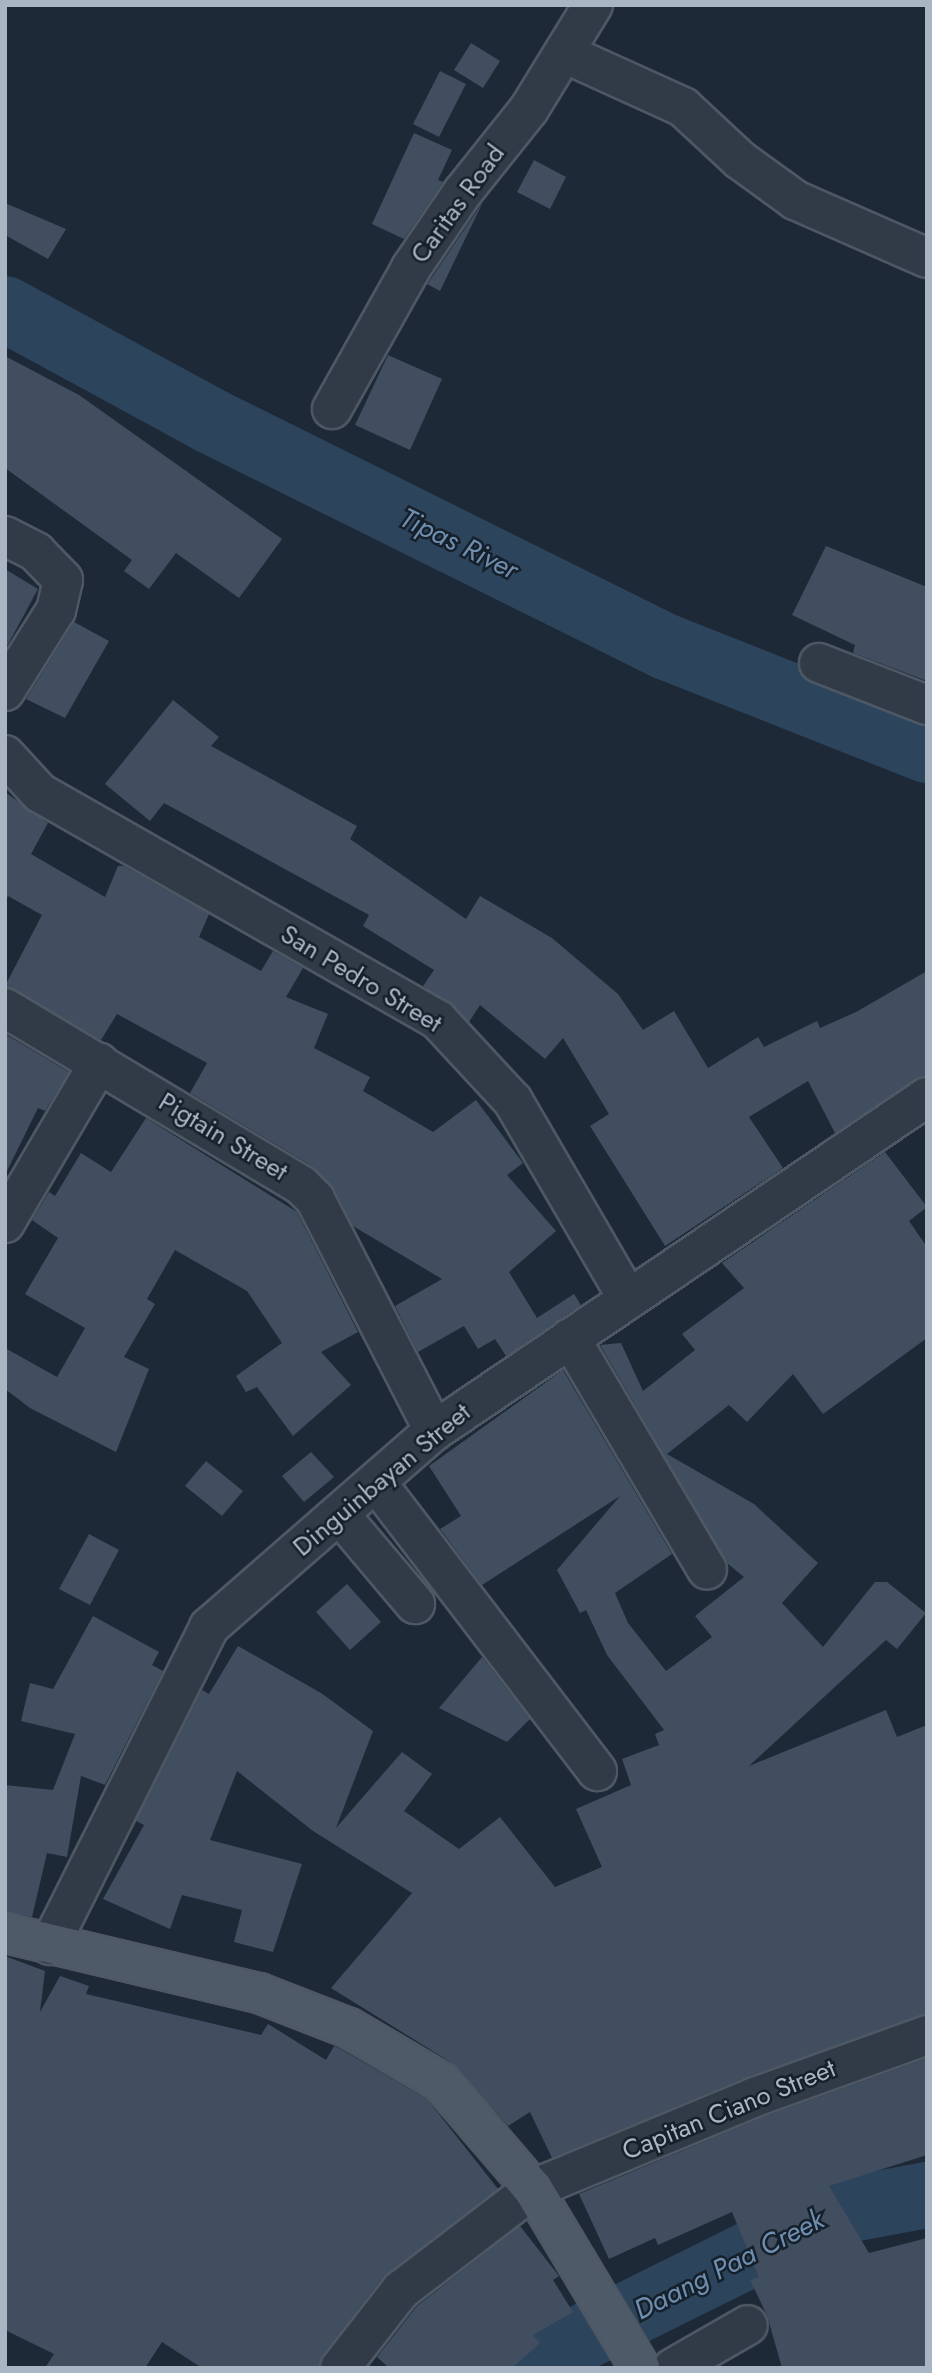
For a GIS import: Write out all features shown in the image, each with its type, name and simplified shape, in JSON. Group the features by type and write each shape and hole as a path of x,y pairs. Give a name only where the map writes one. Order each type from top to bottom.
{"main road":[{"path":"5,1933 259,1993 349,2028 441,2082 533,2189 638,2364"}],"street":[{"name":"Caritas Road","path":"332,409 411,268 462,193 529,109 593,5"},
{"path":"564,53 683,107 740,160 795,200 927,258"},
{"path":"5,536 36,552 63,580 56,610 5,691"},
{"path":"819,663 927,705"},
{"name":"San Pedro Street","path":"5,755 40,793 438,1020 513,1101 627,1297"},
{"name":"Pigtain Street","path":"5,1008 284,1170 315,1199 434,1431"},
{"path":"5,1223 99,1063"},
{"name":"Dinguinbayan Street","path":"50,1945 209,1627 434,1431 627,1297 927,1097"},
{"path":"570,1338 707,1570"},
{"path":"376,1482 597,1771"},
{"path":"340,1514 415,1604"},
{"name":"Capitan Ciano Street","path":"340,2368 401,2290 533,2189 755,2097 927,2035"},
{"path":"673,2368 748,2325"}],"building":[{"path":"471,43 500,61 483,88 454,70"},
{"path":"440,71 466,84 439,137 413,124"},
{"path":"414,133 452,150 438,180 443,182 404,239 372,224"},
{"path":"534,160 566,177 550,209 517,192"},
{"path":"483,202 440,291 427,284 430,280"},
{"path":"5,203 66,229 48,259 5,235"},
{"path":"388,355 442,379 410,450 355,425"},
{"path":"5,356 79,395 282,539 239,598 176,553 149,589 124,571 132,560 5,468"},
{"path":"826,546 927,587 927,681 853,653 855,645 792,615"},
{"path":"5,569 38,589 5,650"},
{"path":"74,622 109,641 65,718 26,699"},
{"path":"173,700 219,737 211,746 357,826 350,839 466,919 480,896 552,938 618,994 643,1030 674,1011 708,1068 758,1037 764,1047 817,1021 820,1028 856,1012 927,971 927,1075 835,1133 808,1081 749,1117 783,1168 665,1246 590,1126 609,1114 563,1038 545,1059 480,1005 469,1022 423,986 434,970 363,926 369,915 164,803 150,821 105,784"},
{"path":"5,792 48,823 31,854 105,897 118,866 124,866 209,914 199,937 261,971 273,951 303,968 286,997 328,1014 314,1048 370,1077 363,1091 433,1132 476,1100 523,1163 507,1175 556,1231 509,1272 537,1318 574,1294 581,1305 506,1356 495,1339 478,1349 464,1326 418,1352 395,1306 442,1279 353,1226 334,1189 312,1166 190,1093 207,1063 117,1014 101,1040 5,986 42,915 8,896 5,901"},
{"path":"5,1034 69,1072 45,1111 38,1108 5,1175"},
{"path":"146,1118 297,1212 358,1332 321,1352 351,1385 293,1436 257,1387 246,1392 236,1376 282,1343 247,1291 175,1250 147,1299 155,1304 124,1357 149,1369 116,1452 30,1408 5,1389 5,1348 57,1377 85,1328 25,1294 58,1238 32,1220 49,1192 55,1196 81,1153 111,1172"},
{"path":"885,1152 927,1207 909,1221 927,1247 927,1338 823,1414 793,1374 747,1422 729,1405 667,1454 754,1504 818,1563 782,1603 823,1647 875,1582 887,1582 926,1613 897,1649 886,1640 749,1766 886,1710 897,1737 927,1725 927,2014 747,2077 552,2158 530,2112 508,2126 452,2063 331,1988 412,1893 313,1831 237,1771 210,1840 302,1864 273,1952 234,1942 242,1910 182,1895 170,1929 103,1899 144,1825 136,1821 202,1690 209,1694 238,1646 321,1693 373,1731 336,1828 402,1752 432,1774 404,1811 459,1849 500,1817 555,1887 602,1867 576,1809 631,1785 622,1759 659,1745 655,1734 664,1730 607,1655 586,1610 580,1613 557,1570 620,1496 482,1585 440,1529 461,1516 429,1466 563,1370 672,1554 615,1593 628,1623 666,1671 712,1637 695,1616 744,1577 727,1563 600,1345 621,1343 643,1391 695,1350 682,1334 744,1288 722,1263"},
{"path":"311,1452 334,1477 304,1502 282,1476"},
{"path":"206,1461 243,1491 222,1516 185,1486"},
{"path":"89,1534 119,1550 90,1605 59,1589"},
{"path":"347,1584 381,1622 350,1650 316,1612"},
{"path":"93,1616 159,1652 152,1665 163,1671 105,1785 81,1776 67,1857 47,1853 32,1917 5,1912 5,1785 53,1790 75,1734 21,1721 30,1683 53,1689"},
{"path":"482,1657 530,1719 507,1742 439,1708"},
{"path":"5,1956 45,1971 40,2012 60,1976 89,1986 86,1994 261,2035 268,2024 326,2060 334,2046 339,2048 427,2099 498,2189 384,2276 323,2355 319,2368 202,2368 162,2342 145,2368 45,2368 54,2354 5,2330"},
{"path":"927,2058 927,2155 829,2186 869,2253 927,2238 927,2368 782,2368 767,2315 750,2280 759,2277 732,2212 658,2245 655,2238 609,2259 579,2194 763,2117"},
{"path":"520,2226 559,2276 553,2280 573,2312 533,2335 540,2343 512,2368 389,2368 377,2357 417,2306"}],"waterway":[{"name":"Tipas River","path":"5,309 211,421 664,646 927,750"},
{"name":"Daang Paa Creek","path":"545,2368 561,2348 835,2212 927,2195"}]}
